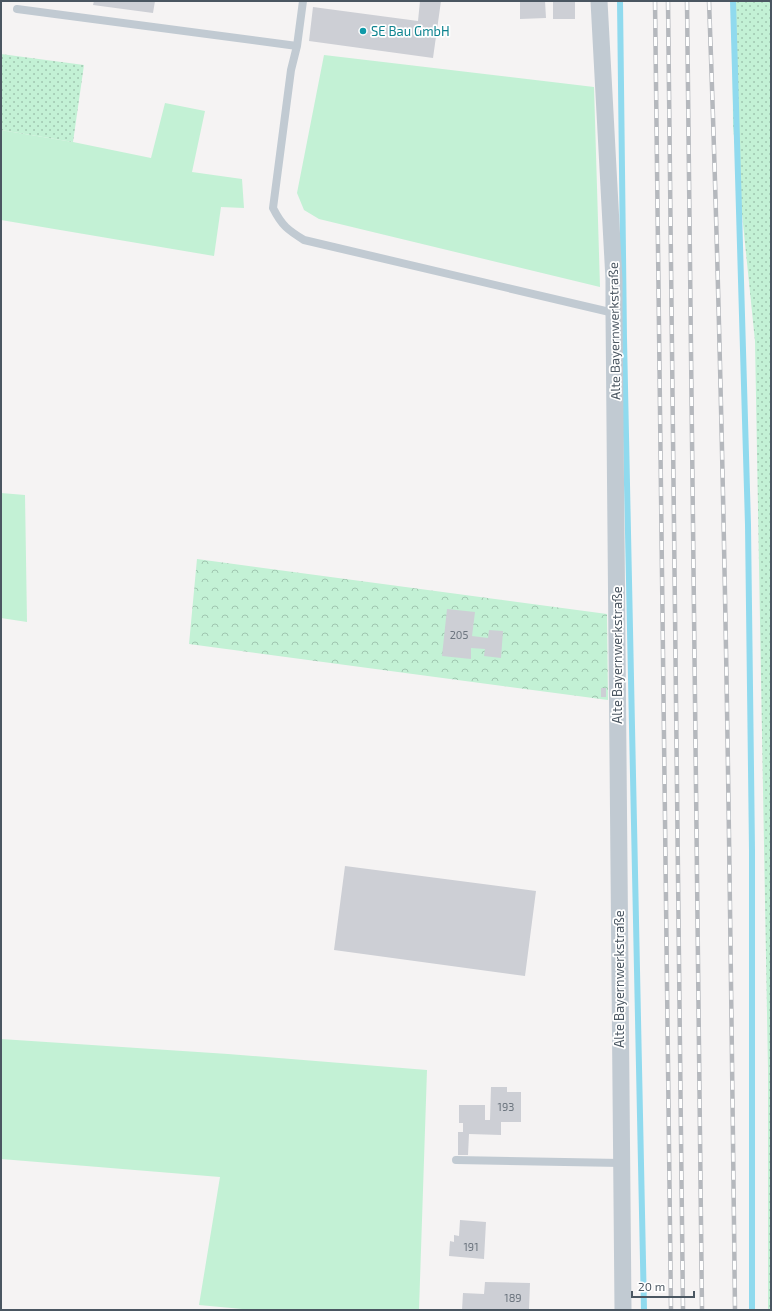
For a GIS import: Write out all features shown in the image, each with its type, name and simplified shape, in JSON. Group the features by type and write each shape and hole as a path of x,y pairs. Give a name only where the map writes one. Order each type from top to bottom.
{"street":[{"name":"Alte Bayernwerkstraße","path":"599,1 614,313 623,1310"}],"lane":[{"path":"303,1 298,46 291,70 274,208 279,220 288,231 304,240 614,313"},
{"path":"18,9 298,46"},
{"path":"456,1160 621,1163"}],"green space":[{"path":"732,1 771,1 771,1310 768,1310 768,1069 755,341 733,126"},
{"path":"1,54 84,65 73,142 1,130"},
{"path":"324,55 594,87 600,287 319,219 304,210 297,193"},
{"path":"165,103 205,111 192,172 242,179 244,208 221,207 214,256 1,220 1,130 73,142 151,158"},
{"path":"1,493 25,495 27,622 1,618"},
{"path":"197,559 607,614 608,700 189,644"},
{"path":"1,1039 228,1054 427,1070 419,1310 253,1310 199,1305 220,1177 1,1159"}],"building":[{"path":"94,1 155,1 153,13 93,5"},
{"name":"SE Bau GmbH","path":"420,1 441,1 433,58 309,41 313,7 418,21"},
{"path":"520,1 545,1 546,18 520,19"},
{"path":"553,1 575,1 575,19 553,19"},
{"path":"447,609 475,612 472,636 488,638 489,630 503,631 501,658 484,656 485,649 471,648 471,659 442,656"},
{"path":"601,688 606,688 606,697 601,697"},
{"path":"345,866 536,891 525,976 334,950"},
{"path":"491,1087 507,1087 507,1092 521,1092 521,1122 501,1122 501,1135 469,1134 468,1155 458,1155 458,1132 463,1132 463,1123 459,1123 459,1105 485,1105 485,1120 490,1120"},
{"path":"460,1220 486,1222 484,1259 449,1256 450,1241 454,1242 454,1235 459,1236"},
{"path":"485,1282 530,1283 529,1310 462,1310 463,1293 484,1294"}],"waterway":[{"path":"620,1 624,338 644,1310"},
{"path":"733,1 748,525 752,850 752,1310"}],"railway":[{"path":"655,1 671,1310"},
{"path":"668,1 683,1310"},
{"path":"687,1 702,1310"},
{"path":"709,1 715,165 723,492 729,819 735,1310"}],"place":[{"name":"SE Bau GmbH","path":"363,31"}]}
